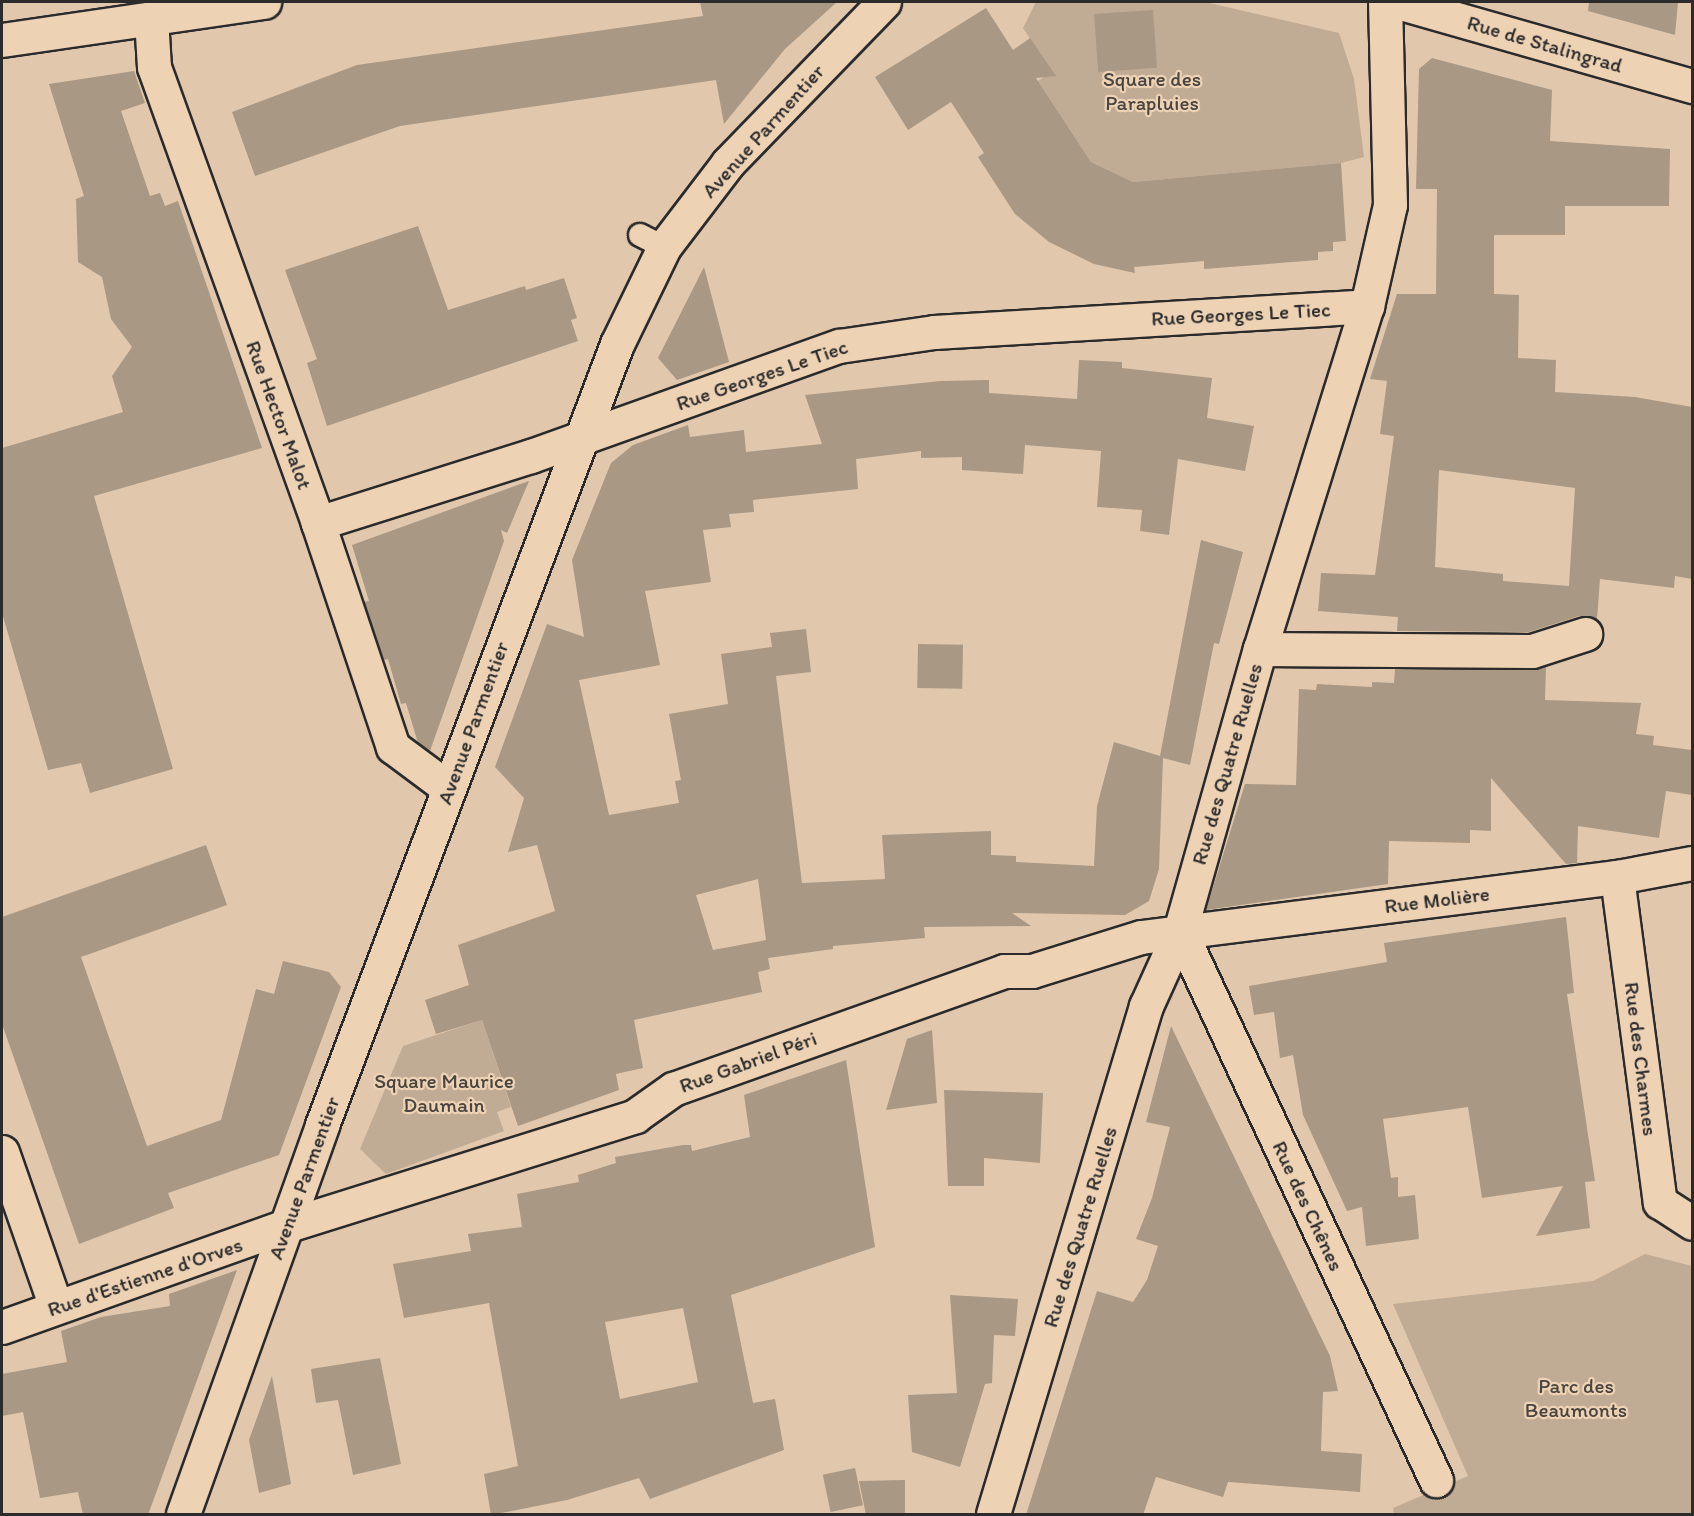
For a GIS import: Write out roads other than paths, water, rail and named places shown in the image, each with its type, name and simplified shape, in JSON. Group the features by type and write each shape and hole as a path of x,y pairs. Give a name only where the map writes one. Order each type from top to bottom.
{"street":[{"path":"2,40 264,2"},
{"name":"Avenue Parmentier","path":"183,1515 448,788 579,438 617,344 652,241 884,2"},
{"name":"Rue des Quatre Ruelles","path":"993,1515 1146,1006 1180,931 1260,649 1367,306 1390,205 1389,37 1385,2"},
{"name":"Rue de Stalingrad","path":"1397,2 1692,86"},
{"name":"Rue Hector Malot","path":"151,18 154,67 318,523 393,747 448,788"},
{"name":"Rue Georges Le Tiec","path":"318,523 579,438 840,346 934,332 1367,306"},
{"path":"1260,649 1532,651 1585,634"},
{"name":"Rue Molière","path":"1180,931 1617,877 1692,862"},
{"name":"Rue des Charmes","path":"1617,877 1660,1202 1692,1224"},
{"name":"Rue Gabriel Péri","path":"288,1226 634,1116 673,1089 1004,971 1032,971 1141,937 1180,931"},
{"name":"Rue des Chênes","path":"1180,931 1436,1480"},
{"path":"2,1152 56,1307"},
{"name":"Rue d'Estienne d'Orves","path":"2,1327 288,1226"}],"park label":[{"name":"Square des Parapluies","path":"1152,91"},
{"name":"Square Maurice Daumain","path":"444,1093"},
{"name":"Parc des Beaumonts","path":"1576,1398"}]}
